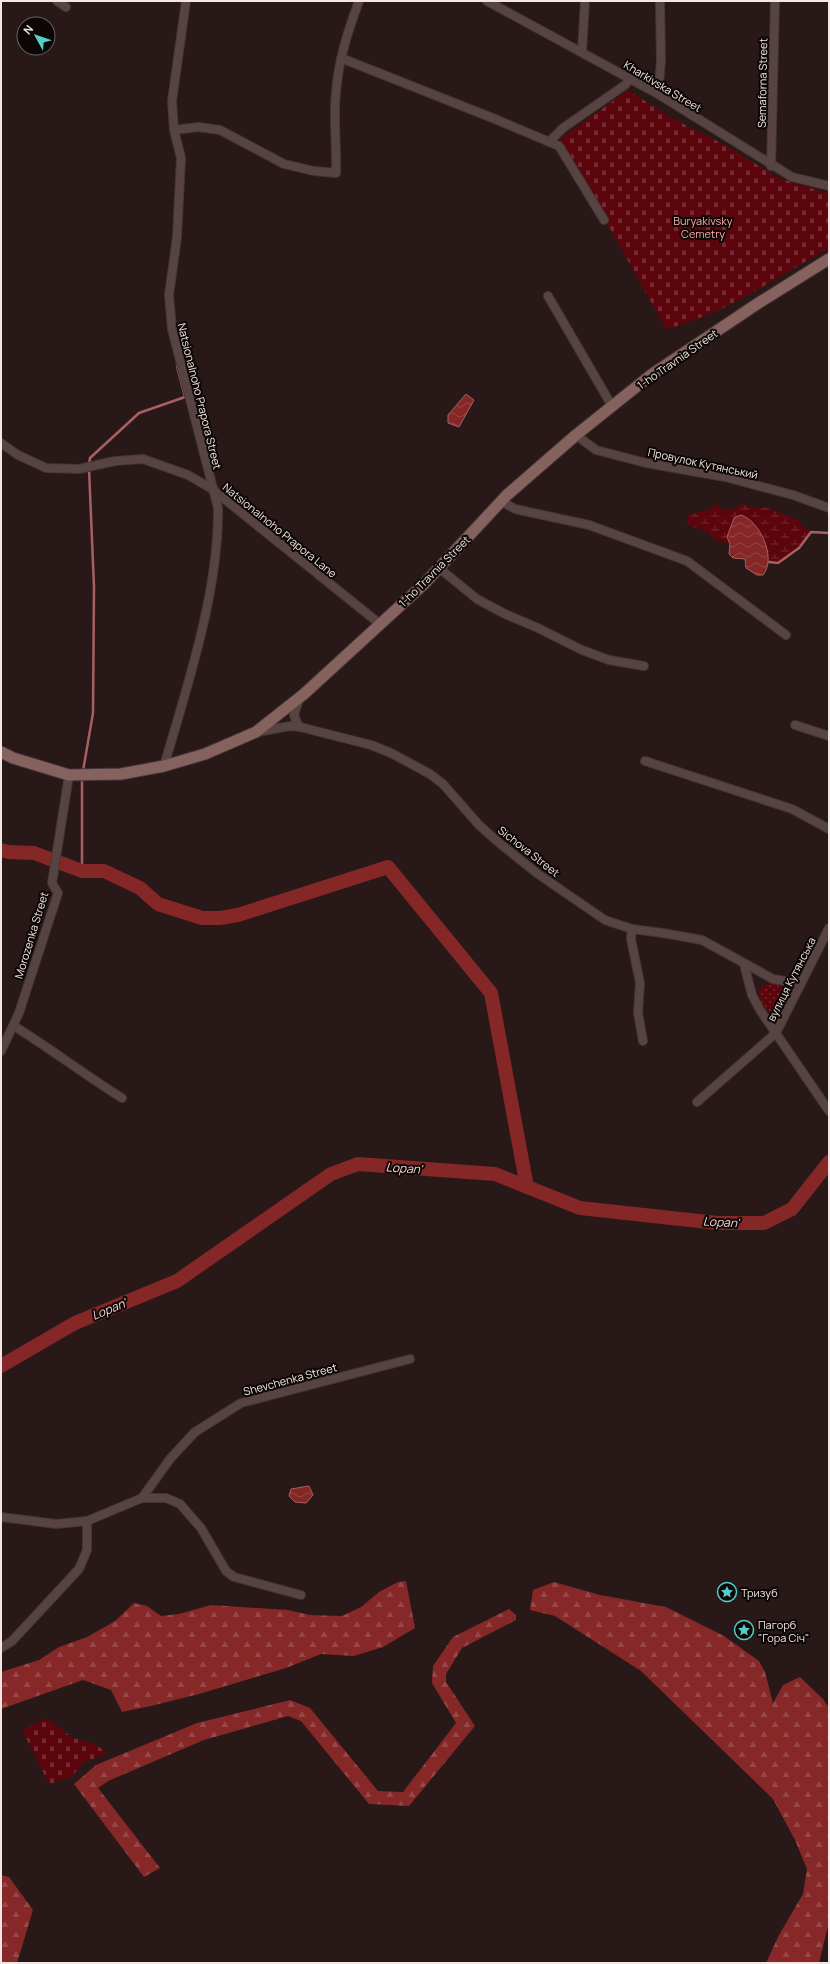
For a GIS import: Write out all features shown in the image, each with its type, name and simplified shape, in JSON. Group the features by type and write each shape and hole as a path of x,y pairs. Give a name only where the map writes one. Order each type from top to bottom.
{"street":[{"path":"57,1 66,7"},
{"name":"Natsionalnoho Prapora Street","path":"164,766 188,686 208,600 218,531 218,508 172,329 169,295 177,237 181,158 174,130 172,101 186,1"},
{"path":"174,130 198,127 220,130 284,164 314,171 336,173 336,94 346,36 359,1"},
{"name":"Kharkivska Street","path":"486,1 582,51 658,94 771,166 792,177 829,186"},
{"path":"582,51 585,1"},
{"path":"658,94 660,61 660,1"},
{"name":"Semaforna Street","path":"771,166 775,1"},
{"path":"341,58 559,146 604,220"},
{"path":"549,142 564,128 625,85 630,78"},
{"name":"1-ho Travnia Street","path":"1,752 13,758 70,775 121,774 164,766 205,754 256,732 300,697 380,624 439,568 501,501 576,435 651,375 756,304 829,259"},
{"path":"548,296 612,406"},
{"name":"Провулок Кутянський","path":"576,435 596,450 646,463 725,477 793,495 829,508"},
{"name":"Natsionalnoho Prapora Lane","path":"1,443 18,455 46,468 79,469 115,461 143,459 188,475 212,489 380,624"},
{"path":"501,501 514,509 589,525 687,561 786,634"},
{"path":"439,568 477,599 505,614 538,628 582,650 610,660 644,666"},
{"path":"300,697 294,715 295,720 300,727"},
{"path":"795,725 829,736"},
{"name":"Sichova Street","path":"256,732 290,726 300,727 371,745 391,753 430,774 443,784 479,824 498,842 538,874 605,920 632,929 702,940 773,979 801,984"},
{"path":"645,761 792,809 829,828"},
{"name":"Morozenka Street","path":"1,1051 14,1026 58,893 52,883 70,775"},
{"name":"вулиця Кутянська","path":"697,1102 776,1032 829,928"},
{"path":"632,929 631,939 640,983 638,1014 643,1040"},
{"path":"744,964 752,995 829,1111"},
{"path":"14,1026 122,1098"},
{"name":"Shevchenka Street","path":"142,1498 170,1459 195,1432 241,1403 410,1359"},
{"path":"1,1517 56,1524 87,1521 142,1498 166,1498 180,1504 201,1528 226,1571 234,1577 301,1595"},
{"path":"1,1648 12,1641 79,1569 87,1550 87,1521"}],"green space":[{"name":"Buryakivsky Cemetry","path":"628,90 672,118 721,143 779,178 829,194 829,248 730,304 709,314 666,329 560,139"},
{"path":"717,504 722,510 734,509 742,504 750,507 768,508 799,520 801,525 811,532 799,548 778,563 769,562 763,537 748,517 727,537 730,544 716,540 705,531 688,525 688,515 707,510"},
{"path":"770,982 788,990 789,997 786,1008 778,1015 766,1009 759,997 760,988"},
{"path":"406,1581 415,1628 383,1647 354,1656 321,1654 286,1668 199,1694 122,1712 111,1690 83,1680 1,1709 1,1672 39,1660 59,1647 87,1637 115,1621 134,1603 147,1606 161,1616 179,1614 211,1605 288,1610 310,1615 342,1616 361,1607 379,1592 398,1582"},
{"path":"554,1582 600,1595 666,1607 724,1636 759,1661 765,1672 773,1703 783,1685 800,1677 823,1699 829,1708 829,1922 819,1963 766,1963 779,1935 803,1894 807,1869 795,1840 773,1799 641,1671 555,1616 530,1610 533,1590"},
{"path":"509,1609 516,1615 516,1620 462,1648 446,1674 446,1682 475,1726 409,1806 369,1804 301,1721 288,1716 204,1740 108,1781 98,1788 160,1868 144,1877 74,1784 96,1765 197,1723 290,1700 310,1708 378,1791 403,1792 456,1723 432,1683 433,1666 453,1637"},
{"path":"47,1718 73,1738 95,1744 108,1753 82,1763 73,1776 49,1784 22,1730"},
{"path":"1,1875 9,1877 33,1910 17,1963 1,1963"}],"water":[{"path":"466,394 474,400 459,427 448,423 448,415"},
{"path":"741,515 754,525 760,532 764,541 768,559 767,568 763,575 757,575 746,568 745,559 733,558 729,554 730,544 727,537 734,518"},
{"path":"309,1486 313,1495 306,1503 295,1502 289,1496 291,1489"}],"waterway":[{"path":"89,464 90,458 139,413 185,397 177,366"},
{"path":"83,771 93,713 94,587 89,469"},
{"path":"769,562 778,563 799,548 811,532 829,533"},
{"path":"82,778 82,871"},
{"path":"1,850 9,852 34,853 82,871 104,871 140,888 158,904 202,918 220,918 238,915 388,867 491,993 527,1187"},
{"name":"Lopan'","path":"1,1366 75,1323 177,1281 331,1174 358,1164 495,1174 580,1208 717,1223 764,1223 792,1209 829,1162"}],"place":[{"name":"Тризуб","path":"727,1592"},
{"name":"Пагорб \"Гора Січ\"","path":"744,1630"}]}
